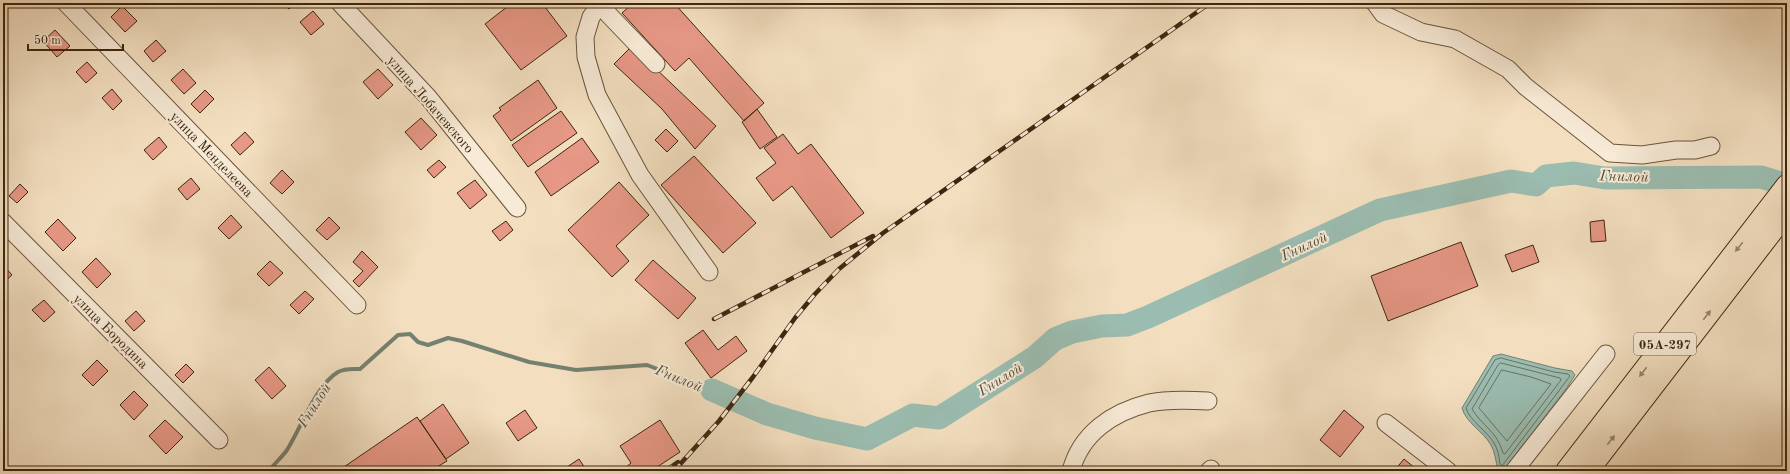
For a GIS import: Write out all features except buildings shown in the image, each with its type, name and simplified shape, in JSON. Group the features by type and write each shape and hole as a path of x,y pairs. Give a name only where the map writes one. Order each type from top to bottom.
{"highway":[{"name":"05А-297","path":"1587,471 1776,217 1787,186"},
{"name":"05А-297","path":"1567,471 1776,217"}],"street":[{"name":"улица Менделеева","path":"66,3 357,305"},
{"name":"улица Лобачевского","path":"340,3 428,97 517,208"},
{"path":"601,3 591,17 585,37 586,57 597,95 640,175 709,272"},
{"path":"605,3 608,14 656,64"},
{"path":"1375,3 1383,14 1421,32 1455,39 1508,69 1526,87 1610,153 1642,155 1676,150 1694,150 1711,146"},
{"name":"улица Бородина","path":"3,222 219,440"},
{"path":"1514,471 1606,354"},
{"path":"1071,471 1074,461 1089,435 1116,414 1150,403 1184,400 1208,401"},
{"path":"1386,423 1448,471"}],"water":[{"path":"1501,354 1572,371 1575,375 1503,471 1498,470 1491,445 1488,440 1471,423 1462,408 1493,356"}],"waterway":[{"name":"Гнилой","path":"712,390 767,414 815,428 867,439 913,415 939,418 1035,357 1055,339 1072,332 1102,326 1127,325 1148,317 1380,210 1511,181 1536,185 1546,176 1574,173 1605,178 1761,177 1787,185"},
{"name":"Гнилой","path":"269,471 287,450 316,397 330,378 343,370 360,369 398,335 410,334 418,342 428,345 448,338 529,362 576,370 647,365 712,390"}],"railway":[{"path":"674,471 719,421 753,377 795,318 839,269 883,233 1210,3"},
{"path":"714,319 873,236"},
{"path":"665,471 678,462"}]}
